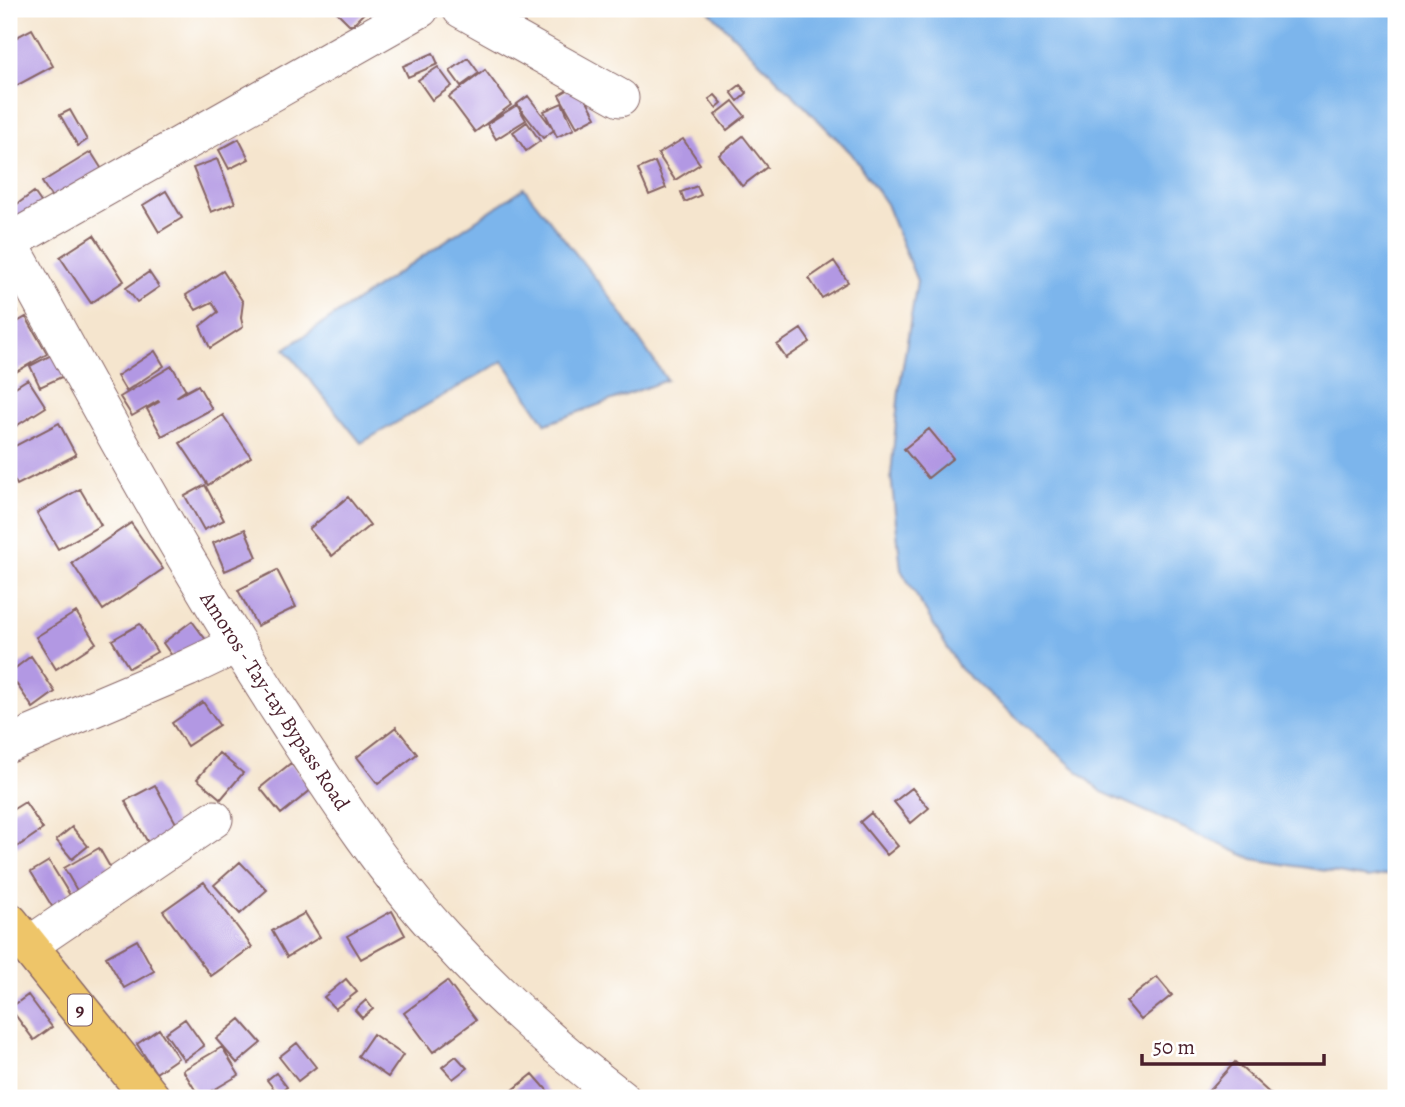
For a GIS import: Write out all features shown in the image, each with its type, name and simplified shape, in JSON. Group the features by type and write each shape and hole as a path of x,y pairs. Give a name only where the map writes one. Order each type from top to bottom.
{"highway":[{"name":"9","path":"19,933 151,1098"}],"street":[{"path":"9,242 420,9"},
{"path":"461,9 620,98"},
{"name":"Amoros - Tay-tay Bypass Road","path":"9,242 172,538 236,645 359,832 443,936 531,1024 621,1098"},
{"path":"9,744 236,645"},
{"path":"19,933 214,819"}],"water":[{"path":"707,9 1396,9 1396,873 1368,878 1253,859 1102,792 960,669 901,570 891,475 899,390 917,281 886,204 851,153"},
{"path":"524,188 610,297 667,380 546,424 503,361 361,443 285,349"}],"building":[{"path":"339,9 368,9 351,26 337,12"},
{"path":"32,29 53,66 14,87 9,78 9,41"},
{"path":"433,53 438,64 408,77 403,66"},
{"path":"468,58 479,73 461,86 450,71"},
{"path":"438,67 452,86 432,100 418,80"},
{"path":"485,70 511,105 475,132 449,97"},
{"path":"578,84 596,117 577,127 559,95"},
{"path":"740,85 747,93 738,101 731,92"},
{"path":"715,95 722,103 716,108 709,99"},
{"path":"528,96 554,130 543,138 517,104"},
{"path":"733,101 745,116 727,130 715,115"},
{"path":"562,103 574,129 557,137 544,111"},
{"path":"517,105 526,120 496,139 487,124"},
{"path":"70,110 87,140 78,146 60,115"},
{"path":"527,122 540,141 526,151 513,132"},
{"path":"743,136 767,167 742,186 719,155"},
{"path":"239,139 249,159 229,169 219,150"},
{"path":"683,139 700,164 675,180 658,154"},
{"path":"91,152 110,182 56,204 42,182"},
{"path":"217,159 235,203 211,212 193,168"},
{"path":"655,162 666,188 649,195 638,169"},
{"path":"697,186 701,195 685,202 681,192"},
{"path":"166,191 182,218 159,232 143,205"},
{"path":"34,192 45,208 9,222 9,210"},
{"path":"94,235 124,281 91,303 60,257"},
{"path":"834,261 848,282 822,298 809,278"},
{"path":"223,271 243,302 243,327 210,348 200,326 218,312 212,302 196,310 186,295"},
{"path":"149,272 159,287 137,302 126,288"},
{"path":"9,295 18,312 9,318"},
{"path":"26,317 47,354 9,376 9,327"},
{"path":"801,329 810,342 786,358 777,345"},
{"path":"59,351 70,373 40,387 30,366"},
{"path":"155,351 164,366 126,391 117,376"},
{"path":"172,366 186,390 176,397 198,385 212,409 162,436 147,409 158,401 132,416 120,397"},
{"path":"28,379 46,407 13,428 9,422 9,391"},
{"path":"223,415 251,457 208,485 180,443"},
{"path":"59,423 76,455 17,485 9,471 9,449"},
{"path":"929,429 953,458 928,478 904,449"},
{"path":"205,485 224,520 204,530 185,496"},
{"path":"80,489 101,525 58,549 37,513"},
{"path":"348,497 370,525 332,556 309,529"},
{"path":"131,523 163,569 103,610 72,563"},
{"path":"245,529 257,557 225,571 213,543"},
{"path":"277,570 296,607 257,626 238,590"},
{"path":"76,612 96,643 56,669 36,637"},
{"path":"192,621 212,648 182,670 163,643"},
{"path":"140,624 157,652 129,668 112,640"},
{"path":"31,656 55,692 33,708 9,673"},
{"path":"203,702 219,725 187,746 172,723"},
{"path":"396,727 417,754 378,784 357,757"},
{"path":"219,753 243,773 221,799 197,779"},
{"path":"291,763 312,789 281,814 260,788"},
{"path":"155,785 182,834 152,850 125,801"},
{"path":"912,788 929,808 911,823 894,802"},
{"path":"25,802 43,829 17,847 9,835 9,812"},
{"path":"871,813 898,846 887,855 860,822"},
{"path":"72,827 88,846 72,859 56,840"},
{"path":"99,848 114,874 79,894 64,868"},
{"path":"49,861 71,897 53,908 31,872"},
{"path":"240,862 267,890 240,914 214,885"},
{"path":"204,882 252,947 211,976 163,911"},
{"path":"392,911 405,935 361,959 347,936"},
{"path":"305,913 320,937 287,957 272,931"},
{"path":"137,940 154,971 124,988 106,957"},
{"path":"1157,977 1172,995 1141,1020 1126,1002"},
{"path":"346,979 357,992 335,1009 324,997"},
{"path":"447,981 476,1020 433,1052 404,1013"},
{"path":"28,995 52,1027 34,1040 10,1008"},
{"path":"366,1000 373,1009 362,1018 355,1010"},
{"path":"185,1019 204,1046 184,1060 165,1033"},
{"path":"240,1019 261,1043 237,1063 216,1039"},
{"path":"159,1029 178,1058 156,1073 137,1044"},
{"path":"373,1034 403,1055 388,1077 358,1056"},
{"path":"297,1043 316,1067 298,1081 279,1057"},
{"path":"222,1047 239,1075 200,1098 183,1070"},
{"path":"456,1056 467,1068 453,1079 442,1067"},
{"path":"1235,1062 1275,1098 1203,1097"},
{"path":"276,1073 287,1087 278,1094 267,1080"},
{"path":"533,1074 554,1098 503,1098"}]}
